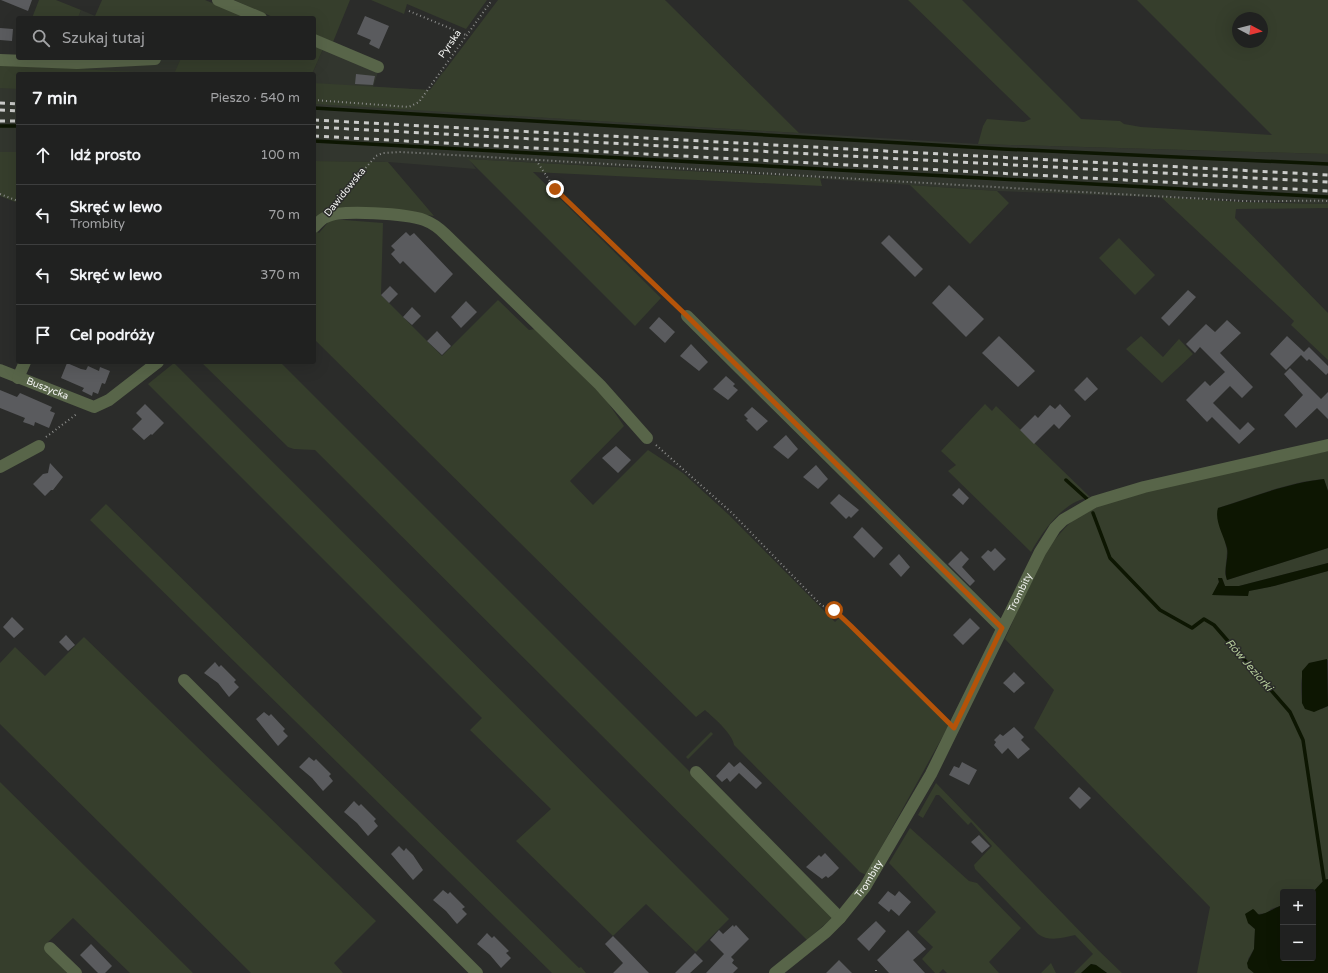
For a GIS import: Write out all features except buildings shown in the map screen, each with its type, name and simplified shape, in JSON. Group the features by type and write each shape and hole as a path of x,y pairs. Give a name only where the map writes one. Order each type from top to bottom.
{"street":[{"path":"218,0 256,16"},
{"path":"316,41 378,67"},
{"path":"0,60 77,63 136,60"},
{"path":"326,217 358,213 404,216 424,220 445,234 502,291 546,330 600,385 647,438"},
{"name":"Dawidowska","path":"316,225 326,217"},
{"path":"687,316 1002,628"},
{"path":"18,378 23,364"},
{"path":"92,407 109,400 155,364"},
{"name":"Buszycka","path":"0,370 92,407"},
{"name":"Trombity","path":"775,973 826,932 840,918 865,887 931,774 1002,628 1048,539 1063,520 1094,502 1144,487 1328,445"},
{"path":"0,467 38,446"},
{"path":"184,680 477,973"},
{"path":"696,772 840,918"},
{"path":"50,948 76,973"}],"path":[{"name":"Pyrska","path":"316,100 409,107 419,102 492,0"},
{"path":"409,11 466,36"},
{"name":"Dawidowska","path":"326,217 338,198 376,156 383,153 401,152 536,160"},
{"path":"536,160 1074,193 1194,197 1244,201 1328,201"},
{"path":"536,160 555,189 687,316"},
{"path":"0,194 16,200"},
{"path":"38,446 43,439 92,407"},
{"path":"647,438 732,514 821,605 838,614 851,626 954,728"}],"shaded area":[{"path":"39,0 56,0 81,10 79,16 33,16"},
{"path":"102,0 205,0 244,16 95,16"},
{"path":"234,0 350,0 333,42 316,35 316,16 270,16"},
{"path":"371,0 487,0 466,29 407,4 404,14"},
{"path":"498,0 665,0 799,133 316,104 316,83 430,90"},
{"path":"908,0 962,0 1081,119 1120,121 1124,124 1141,127 1272,135 1137,0 1328,0 1328,154 978,144 983,126 987,119 1024,122 1031,119"},
{"path":"81,10 95,16 79,16"},
{"path":"316,46 323,49 313,72 175,72 180,60 316,60"},
{"path":"323,49 378,72 373,87 430,90 443,71 471,113 978,144 1328,154 1328,204 997,191 753,174 469,159 476,169 388,162 316,161 316,72 313,72"},
{"path":"49,60 180,60 176,72 16,72 16,152 0,152 0,65"},
{"path":"0,65 135,72 16,72 16,89 0,88"},
{"path":"0,152 16,152 16,202 0,196"},
{"path":"468,159 820,178 822,186 533,172 661,298 635,326"},
{"path":"316,161 388,162 434,216 384,209 316,219"},
{"path":"910,185 997,191 1009,203 970,244"},
{"path":"1161,197 1243,202 1328,204 1328,208 1236,209 1235,218 1328,313 1328,360 1291,325 1294,321"},
{"path":"331,219 383,223 381,295 442,356 498,300 529,330 536,329 604,397 624,426 570,481 593,505 648,450 683,473 729,515 835,622 840,617 949,725 866,875 860,872 734,745 730,736 717,721 705,710 696,717 316,341 316,231 319,233"},
{"path":"1119,238 1155,275 1135,295 1099,258"},
{"path":"1141,336 1163,357 1179,339 1193,354 1162,383 1126,349"},
{"path":"173,364 175,364 729,919 696,952 646,904 613,936 516,841 551,809 470,730 482,718 148,384"},
{"path":"203,364 282,364 830,912 832,918 807,940 315,450 294,449 288,447"},
{"path":"985,404 992,411 996,406 1090,497 1071,504 1055,518 1042,534 1031,552 948,471 956,465 941,451"},
{"path":"1328,451 1328,491 1324,479 1297,483 1270,490 1218,508 1227,551 1225,574 1227,580 1328,548 1328,563 1239,586 1225,586 1222,578 1218,579 1219,582 1213,595 1248,596 1248,591 1274,586 1328,571 1328,660 1309,663 1302,677 1301,686 1302,703 1322,709 1328,706 1328,879 1324,880 1316,889 1280,889 1280,906 1271,909 1267,913 1258,914 1248,923 1255,929 1254,949 1248,959 1248,968 1254,973 1197,973 1210,907 1034,728 1054,690 1005,639 1040,563 1048,549 1069,524 1081,515 1097,507 1134,495"},
{"path":"1324,479 1328,491 1328,548 1227,580 1227,548 1218,523 1218,508 1284,487"},
{"path":"106,504 579,968 581,967 586,973 552,973 90,520"},
{"path":"1328,563 1328,571 1274,586 1249,591 1248,596 1212,595 1219,582 1218,578 1222,578 1225,586 1239,586"},
{"path":"84,637 376,921 334,963 343,973 251,973 0,724 0,663 15,647 45,676"},
{"path":"1327,659 1328,706 1314,712 1305,709 1302,703 1302,671 1309,663"},
{"path":"711,732 713,734 688,759 686,757"},
{"path":"0,782 193,973 130,973 73,918 44,946 71,973 0,973"},
{"path":"936,783 1122,973 1107,973 1096,965 1091,964 1081,973 1074,973 1093,954 1075,935 1051,939 1038,934 975,869 974,865 992,846 971,822 968,825 939,795 936,795 923,818 918,815"},
{"path":"910,828 969,881 977,883 1021,928 989,962 999,973 947,973 943,969 939,973 935,973 922,959 933,947 917,932 936,912 889,863"},
{"path":"1328,879 1328,973 1254,973 1248,968 1247,963 1254,949 1255,929 1248,923 1245,914 1253,909 1260,915 1280,906 1280,961 1316,961 1316,889 1324,880"},
{"path":"1051,963 1056,973 1041,973"},
{"path":"1091,964 1096,965 1107,973 1081,973"}],"waterway":[{"path":"316,108 1003,149 1328,164"},
{"path":"0,126 16,126"},
{"path":"316,141 1328,197"},
{"name":"Rów Jeziorki","path":"1066,480 1087,499"},
{"name":"Rów Jeziorki","path":"1093,513 1110,558 1160,610 1192,628 1204,619 1214,625 1290,712 1303,740 1324,880"}],"railway":[{"path":"0,103 16,104"},
{"path":"0,110 16,111"},
{"path":"316,120 1328,175"},
{"path":"0,121 16,121"},
{"path":"316,127 1328,182"},
{"path":"316,136 1328,191"}],"route":[{"path":"555,189 687,316 1002,628 954,728 834,610"}]}
